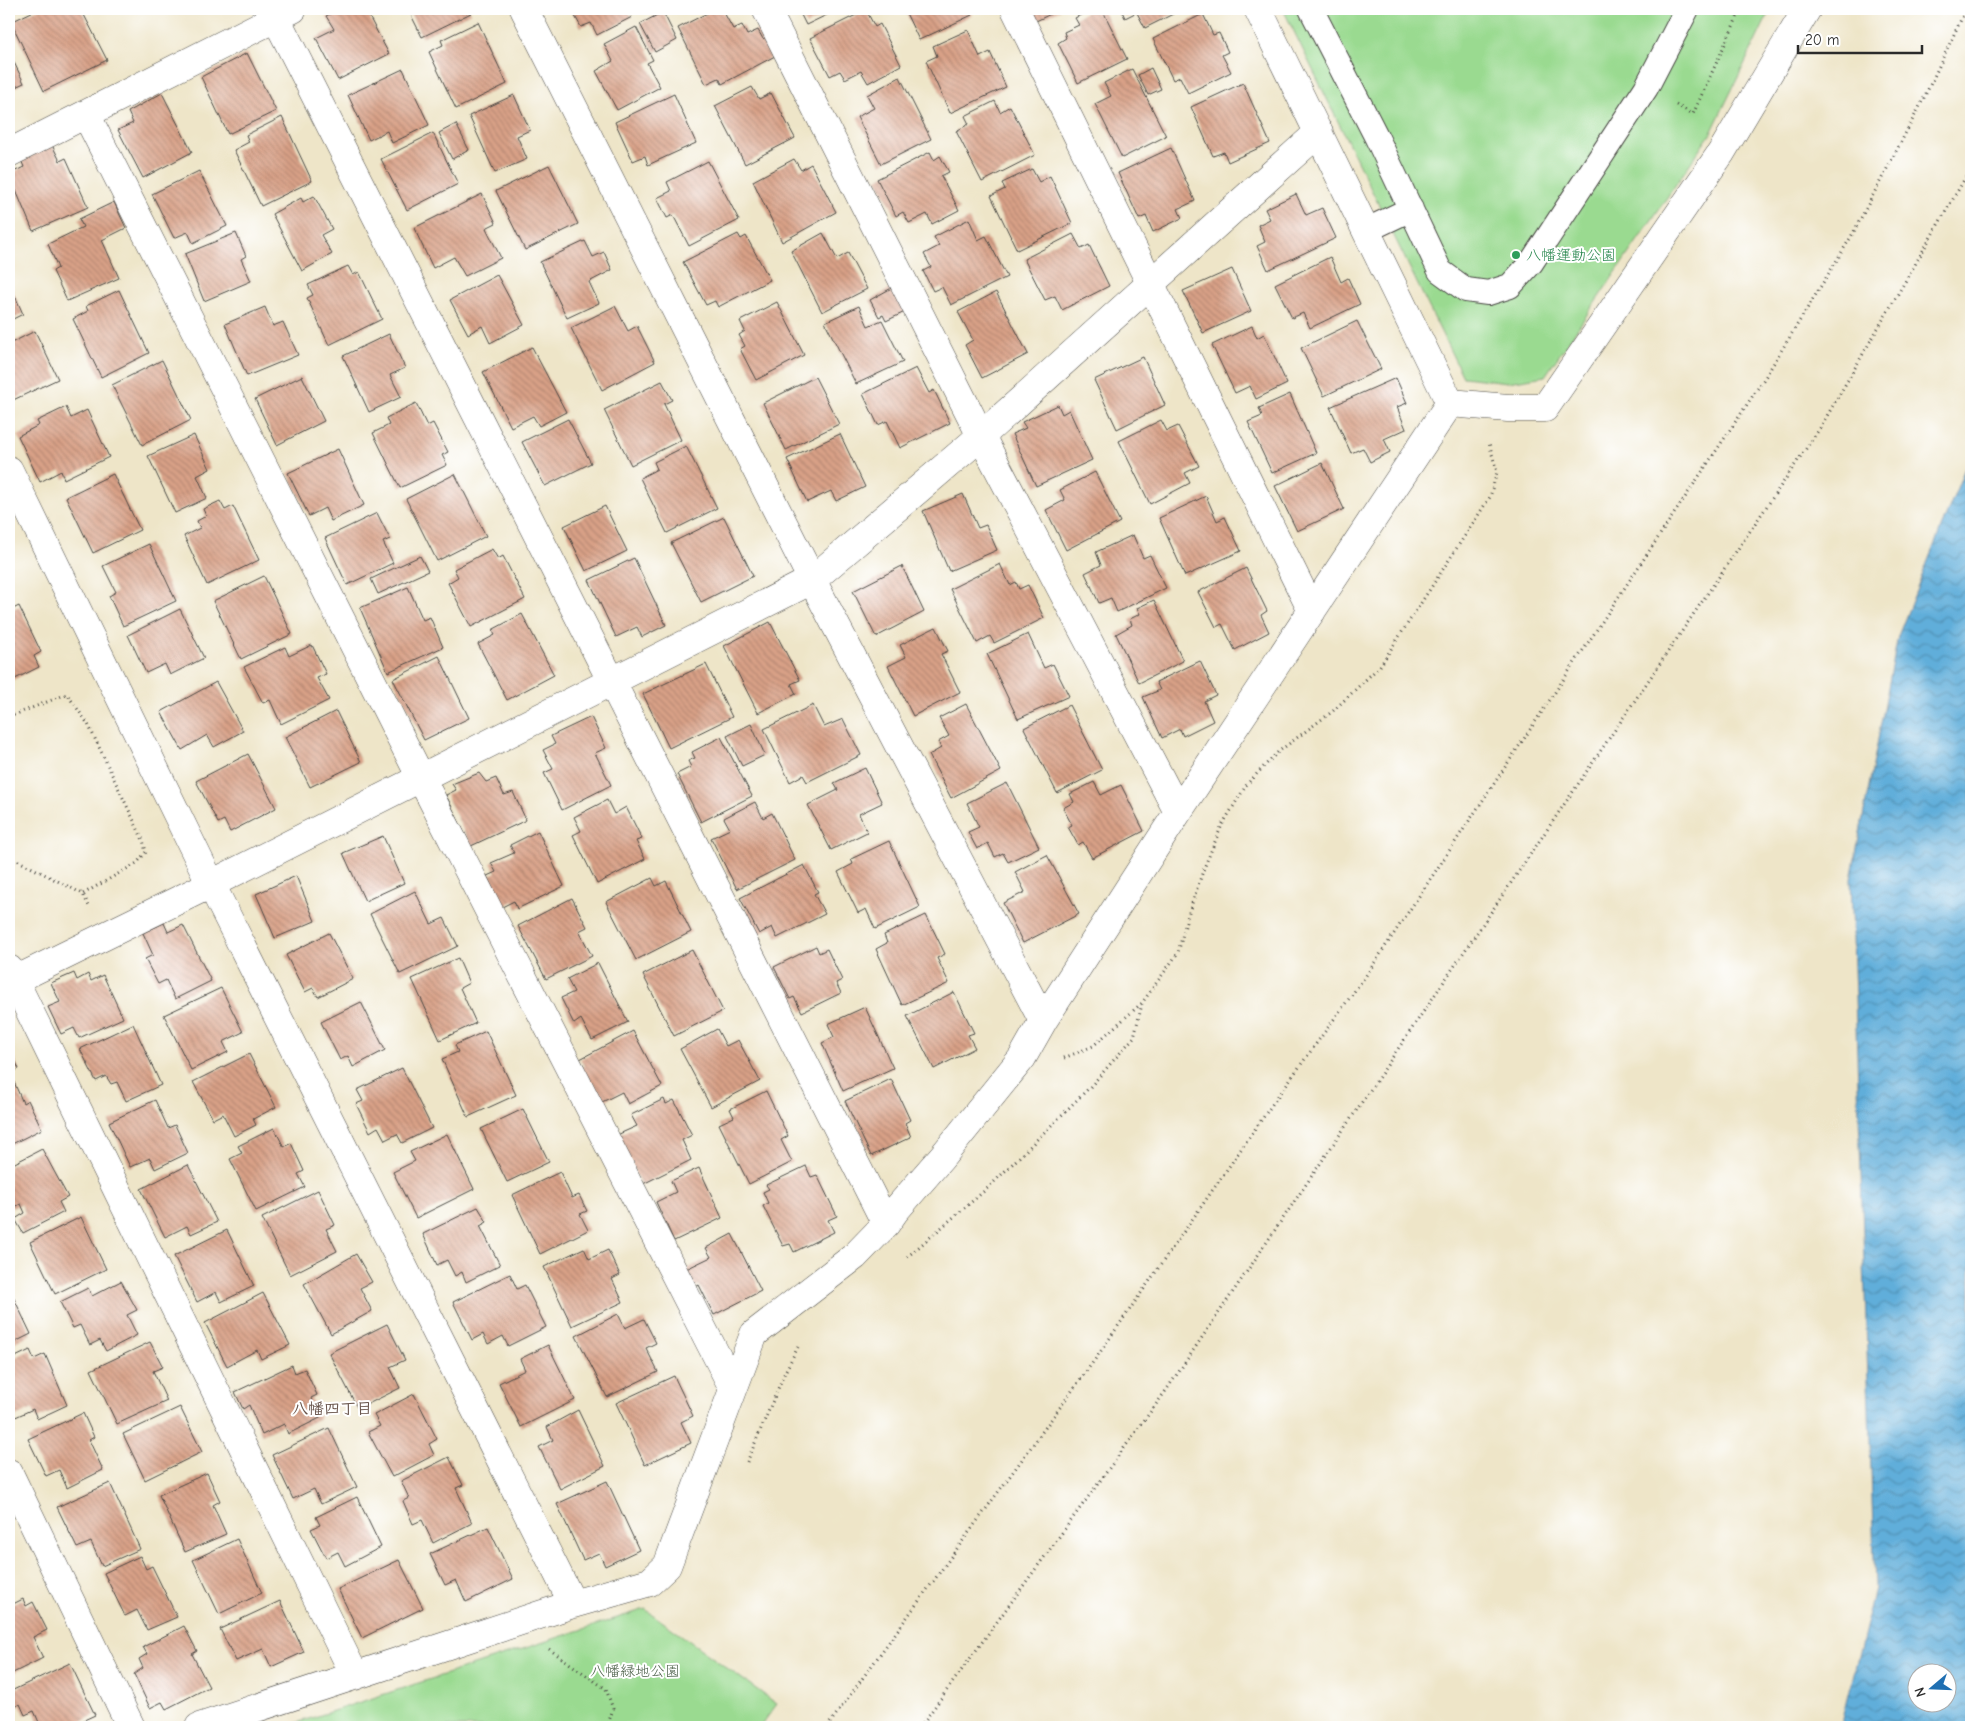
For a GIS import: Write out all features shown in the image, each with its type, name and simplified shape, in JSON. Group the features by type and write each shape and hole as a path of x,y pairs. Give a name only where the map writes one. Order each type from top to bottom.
{"street":[{"path":"524,9 812,580 1044,1021"},
{"path":"766,9 981,436 1178,812"},
{"path":"1015,9 1312,611"},
{"path":"1258,9 1367,230 1461,405"},
{"path":"1461,405 1545,408 1721,153 1807,9"},
{"path":"9,153 284,13 612,681 886,1224"},
{"path":"86,114 421,778 733,1388"},
{"path":"355,1676 11,977 211,884 812,580 981,436 1319,132"},
{"path":"199,1727 573,1604 650,1582 667,1566 754,1334 855,1256 886,1224 1022,1058 1178,812 1312,611 1461,405"},
{"path":"9,470 211,884 573,1604"},
{"path":"9,1473 130,1727"}],"lane":[{"path":"1311,9 1440,271 1466,290 1488,293 1510,286 1531,263 1646,88 1687,9"},
{"path":"1367,230 1411,209"}],"path":[{"path":"1646,88 1693,114 1741,9"},
{"path":"827,1727 1096,1358 1278,1096 1367,974 1753,395 1852,237 1923,100 1966,9"},
{"path":"920,1727 1165,1392 1809,444 1971,168"},
{"path":"1022,1058 1061,1060 1093,1046 1142,1003 1178,953 1187,918 1204,868 1222,825 1248,784 1278,752 1333,711 1380,666 1490,497 1497,472 1492,448 1461,405"},
{"path":"9,716 67,694 88,724 143,840 146,852 137,863 83,894 9,856"},
{"path":"900,1263 990,1186 1090,1087 1134,1038 1142,1003"},
{"path":"743,1471 785,1372 799,1345"},
{"path":"510,1625 556,1653 606,1689 613,1709 607,1727"}],"green space":[{"name":"八幡運動公園","path":"1283,9 1771,9 1711,133 1545,376 1508,382 1463,377"},
{"name":"八幡緑地公園","path":"645,1609 777,1704 760,1727 284,1727"}],"water":[{"path":"1971,453 1971,1727 1837,1727 1842,1722 1875,1588 1851,879 1898,636"}],"building":[{"path":"38,9 81,9 107,60 44,91 11,22"},
{"path":"339,9 365,9 389,54 338,80 316,38 334,29 326,16"},
{"path":"408,9 469,9 471,13 422,37"},
{"path":"571,9 627,9 632,17 597,35 591,23 581,27"},
{"path":"715,9 722,9 733,29 742,25 747,35 758,30 763,39 766,37 775,56 722,84 719,78 706,84 678,28"},
{"path":"798,9 839,9 806,25"},
{"path":"904,9 969,9 972,15 919,40"},
{"path":"1030,9 1061,9 1036,21"},
{"path":"1092,9 1102,9 1127,59 1078,83 1058,43 1066,38 1064,32 1079,25 1075,18"},
{"path":"1121,9 1133,9 1135,13 1125,18"},
{"path":"1135,9 1183,9 1145,28"},
{"path":"866,10 875,27 880,24 901,65 868,83 861,71 845,79 840,71 830,76 810,38"},
{"path":"663,12 677,40 655,52 640,24"},
{"path":"1203,14 1213,35 1219,33 1228,52 1222,55 1231,72 1188,93 1180,77 1173,80 1153,39"},
{"path":"478,22 507,84 456,109 429,52 443,45 441,40"},
{"path":"636,27 653,60 647,63 660,87 617,110 596,71 613,61 604,44"},
{"path":"968,30 980,57 990,52 1006,87 950,113 926,61 937,56 933,46"},
{"path":"9,52 24,83 9,90"},
{"path":"247,53 276,111 228,134 201,77"},
{"path":"1151,68 1161,89 1148,95 1138,75"},
{"path":"403,69 429,125 392,143 387,131 369,140 348,95"},
{"path":"1132,69 1166,136 1122,158 1095,104 1111,96 1104,83"},
{"path":"900,77 931,139 881,164 857,117 874,108 867,95"},
{"path":"1243,83 1270,143 1228,162 1224,152 1213,156 1191,107"},
{"path":"752,87 759,99 771,93 795,138 745,164 715,106"},
{"path":"162,93 192,152 143,178 118,130 133,123 128,112"},
{"path":"674,94 696,143 648,165 645,156 633,161 615,122"},
{"path":"514,95 530,130 517,136 527,159 495,173 469,116"},
{"path":"995,101 1000,112 1010,106 1035,155 982,182 956,131 969,124 965,116"},
{"path":"282,117 312,181 261,206 234,150 249,142 246,135"},
{"path":"456,124 469,150 452,159 439,133"},
{"path":"433,133 458,184 407,210 381,159"},
{"path":"52,145 60,161 66,158 88,207 33,231 9,174 24,167 21,160"},
{"path":"1171,148 1195,201 1178,209 1182,218 1153,232 1146,216 1139,219 1118,173"},
{"path":"930,152 934,160 940,156 949,172 941,176 959,210 932,224 927,214 909,223 903,212 896,216 877,179"},
{"path":"794,159 801,170 811,164 836,212 782,242 753,181"},
{"path":"708,161 739,220 689,246 673,215 667,218 657,198 671,191 667,182"},
{"path":"549,165 578,224 525,250 496,191"},
{"path":"1032,169 1039,182 1050,176 1072,223 1017,250 991,196 1005,189 1002,183"},
{"path":"199,171 227,226 193,243 188,232 174,238 152,194"},
{"path":"482,194 496,223 486,228 501,258 465,276 454,257 433,268 414,228"},
{"path":"1296,194 1306,215 1322,208 1336,238 1268,270 1257,246 1265,242 1258,225 1270,219 1265,209"},
{"path":"314,196 332,229 321,235 332,254 302,271 272,214 301,198 303,202"},
{"path":"114,202 126,228 102,240 119,278 67,301 53,271 58,268 48,244 83,227 79,219"},
{"path":"969,219 978,240 986,236 1007,277 951,305 942,287 933,291 923,271 931,267 924,254 939,246 934,237"},
{"path":"236,233 246,256 241,259 251,281 204,301 185,254"},
{"path":"823,233 837,259 848,253 867,289 822,312 791,251"},
{"path":"738,234 741,239 746,236 770,280 718,307 715,301 706,305 683,262"},
{"path":"1073,234 1081,249 1089,245 1109,286 1062,310 1055,296 1045,300 1024,259"},
{"path":"585,241 593,257 604,252 612,270 589,282 599,303 567,318 540,262"},
{"path":"1330,257 1341,282 1348,278 1360,304 1310,328 1303,313 1292,318 1275,284"},
{"path":"348,266 353,275 359,272 382,319 329,345 307,298 313,295 308,285"},
{"path":"1232,269 1251,311 1203,333 1183,291"},
{"path":"497,275 524,325 490,343 482,326 468,334 450,300"},
{"path":"9,282 23,314 9,321"},
{"path":"897,285 909,310 886,321 883,315 879,317 870,300"},
{"path":"119,290 149,353 101,377 73,319 88,311 86,306"},
{"path":"996,292 1028,354 982,378 965,345 973,340 958,312"},
{"path":"777,302 804,355 756,380 740,349 745,346 739,335 745,331 740,321"},
{"path":"615,306 628,331 637,326 655,362 602,390 571,328"},
{"path":"859,306 868,326 882,320 903,362 856,384 825,322"},
{"path":"265,307 273,326 283,322 298,355 247,376 225,324"},
{"path":"1357,321 1381,369 1324,396 1301,348"},
{"path":"1252,326 1257,338 1264,334 1287,384 1256,399 1250,386 1235,393 1212,345"},
{"path":"35,331 58,379 11,401 9,397 9,344"},
{"path":"389,334 405,368 390,375 401,397 369,412 343,356"},
{"path":"532,347 566,412 539,426 533,416 511,427 483,372"},
{"path":"1143,357 1165,405 1117,429 1094,380"},
{"path":"162,360 191,420 142,445 112,385"},
{"path":"916,368 929,393 934,390 950,423 900,448 887,421 878,425 863,394"},
{"path":"302,376 324,421 277,445 255,399"},
{"path":"815,377 839,424 786,450 763,403"},
{"path":"1396,378 1407,403 1397,407 1406,429 1384,439 1390,452 1370,462 1363,448 1351,453 1330,407"},
{"path":"662,381 672,400 664,404 681,440 631,465 604,410"},
{"path":"1290,394 1316,453 1272,473 1248,422 1262,416 1259,408"},
{"path":"416,403 427,426 433,423 448,452 442,455 447,465 400,488 373,433 389,425 386,418"},
{"path":"1058,405 1062,414 1069,410 1092,460 1036,486 1012,434 1026,428 1022,422"},
{"path":"66,407 71,418 87,410 109,457 64,479 61,471 40,482 18,436 39,425 37,421"},
{"path":"568,419 591,463 545,486 522,442"},
{"path":"1161,420 1167,431 1178,426 1199,466 1185,473 1190,483 1150,504 1119,441"},
{"path":"840,434 865,487 836,501 831,491 807,502 787,459"},
{"path":"194,435 210,469 197,476 207,498 175,513 148,456"},
{"path":"686,446 717,508 667,533 640,478 657,469 654,462"},
{"path":"338,449 364,505 331,521 325,508 309,516 288,473"},
{"path":"1322,463 1344,509 1297,531 1275,486"},
{"path":"1095,472 1120,522 1066,550 1046,510 1065,500 1060,490"},
{"path":"113,474 140,530 93,553 66,497"},
{"path":"455,474 486,536 437,561 406,499"},
{"path":"963,494 978,528 986,525 997,550 949,571 923,511"},
{"path":"1206,496 1217,521 1225,517 1241,551 1185,576 1159,518"},
{"path":"220,501 225,510 233,506 259,560 207,585 184,536 200,528 197,521 206,516 203,509"},
{"path":"605,506 627,551 586,571 564,526"},
{"path":"377,513 390,539 383,542 393,563 347,585 325,538"},
{"path":"724,517 753,576 701,602 671,543"},
{"path":"1133,535 1143,558 1150,555 1166,588 1117,612 1111,598 1099,603 1085,573 1101,565 1096,552"},
{"path":"149,544 176,601 123,626 109,596 116,592 103,566"},
{"path":"492,549 498,559 503,556 525,599 471,627 448,583 458,577 454,569"},
{"path":"420,556 428,571 378,594 371,579"},
{"path":"634,558 666,625 642,637 637,627 616,637 589,580"},
{"path":"1000,564 1010,585 1016,582 1019,589 1028,585 1044,618 994,643 990,636 977,643 950,589"},
{"path":"902,566 924,612 876,637 853,591"},
{"path":"1246,568 1267,611 1261,615 1269,632 1235,650 1222,624 1216,627 1198,592"},
{"path":"264,576 292,634 241,659 213,601"},
{"path":"408,587 423,620 430,617 443,647 388,672 360,608"},
{"path":"1154,600 1183,661 1139,683 1116,634 1132,625 1130,619 1140,614 1137,608"},
{"path":"19,606 41,652 34,656 39,667 9,682 9,611"},
{"path":"180,609 204,658 170,675 165,664 146,673 128,635"},
{"path":"522,614 554,675 507,700 478,644 495,635 492,630"},
{"path":"770,622 800,680 791,684 796,694 758,713 724,646"},
{"path":"936,627 948,651 941,654 960,692 913,716 888,666 906,657 900,645"},
{"path":"1028,634 1044,668 1053,664 1069,696 1018,719 987,654"},
{"path":"312,645 326,674 317,678 329,700 281,724 270,700 263,703 244,667 285,647 289,656"},
{"path":"439,656 469,718 424,740 393,679"},
{"path":"1200,661 1216,695 1204,701 1213,721 1183,736 1180,729 1162,738 1143,697 1160,690 1156,682"},
{"path":"706,664 732,717 669,748 643,694"},
{"path":"216,682 243,731 214,747 207,735 182,750 161,712"},
{"path":"966,704 1001,771 951,798 929,755 941,748 938,742 949,736 939,718"},
{"path":"813,705 824,727 843,719 861,755 807,782 803,775 790,782 764,729"},
{"path":"1069,705 1102,770 1057,793 1024,728"},
{"path":"336,711 361,762 310,787 285,737"},
{"path":"591,717 606,748 595,753 611,785 562,810 544,773 553,769 543,750 555,744 551,736"},
{"path":"751,724 765,755 742,766 727,736"},
{"path":"721,737 752,796 701,822 677,774 691,767 688,761 695,758 692,752"},
{"path":"248,754 276,808 230,832 224,820 218,823 196,781"},
{"path":"865,768 882,803 859,814 867,832 831,850 808,805 838,790 834,783"},
{"path":"479,773 486,782 496,778 504,795 513,792 526,820 471,846 446,795 456,790 452,784"},
{"path":"1094,782 1101,795 1121,785 1144,831 1092,858 1083,842 1078,845 1068,827 1072,825 1063,808 1074,802 1070,794"},
{"path":"1007,783 1039,847 1008,862 1003,853 995,857 988,843 977,849 968,832 979,827 967,803"},
{"path":"607,800 614,814 626,807 642,839 636,841 645,859 597,884 573,835 581,831 574,817"},
{"path":"755,802 763,818 772,813 795,860 737,889 711,838 730,829 724,818"},
{"path":"538,831 564,886 517,909 514,901 502,907 487,876 496,872 491,863 514,853 510,845"},
{"path":"383,836 404,883 365,901 343,853"},
{"path":"889,841 920,907 875,929 866,909 858,913 838,872 853,864 851,859"},
{"path":"1047,855 1079,914 1023,943 1003,903 1025,892 1015,872"},
{"path":"804,865 818,892 814,894 825,914 777,938 772,927 759,934 740,898"},
{"path":"296,876 315,921 275,938 256,894"},
{"path":"652,878 656,886 666,881 691,932 636,960 606,902"},
{"path":"415,891 431,924 444,918 458,946 400,974 370,914"},
{"path":"572,898 587,927 579,931 592,956 546,979 518,926"},
{"path":"926,915 945,954 937,958 949,983 902,1005 876,949 887,943 884,935"},
{"path":"164,923 168,932 183,925 211,981 175,999 166,980 158,984 145,959 153,955 143,933"},
{"path":"329,933 353,979 318,997 313,988 305,992 286,955"},
{"path":"816,946 819,953 827,949 842,980 836,983 841,993 802,1012 794,997 790,999 774,967"},
{"path":"692,950 723,1011 674,1036 643,975"},
{"path":"458,958 469,983 460,988 476,1023 440,1040 412,979"},
{"path":"598,963 628,1022 592,1040 581,1019 574,1024 561,998 574,992 567,979"},
{"path":"74,973 77,980 88,974 91,981 103,975 123,1018 79,1038 74,1028 61,1034 48,1007 60,1002 51,983"},
{"path":"221,988 243,1032 223,1042 228,1052 191,1070 164,1015"},
{"path":"954,992 974,1033 968,1035 975,1048 934,1069 907,1016"},
{"path":"361,1002 385,1050 353,1067 348,1056 340,1060 321,1022"},
{"path":"865,1007 893,1068 843,1091 822,1043 834,1037 828,1024"},
{"path":"133,1024 161,1085 126,1101 117,1082 111,1084 106,1076 96,1081 80,1049"},
{"path":"717,1029 726,1046 738,1040 760,1081 711,1107 680,1049"},
{"path":"486,1031 516,1095 468,1117 442,1059 458,1052 455,1045"},
{"path":"633,1031 662,1086 628,1104 622,1092 602,1102 595,1088 578,1069 584,1066 580,1059"},
{"path":"9,1047 19,1069 9,1074"},
{"path":"249,1054 276,1107 253,1119 256,1125 234,1136 223,1114 213,1119 193,1082"},
{"path":"402,1068 432,1128 402,1143 397,1134 385,1140 378,1127 370,1132 356,1104 363,1101 357,1090"},
{"path":"891,1079 910,1120 905,1123 911,1137 871,1156 845,1101"},
{"path":"14,1082 23,1103 28,1100 42,1129 10,1145 9,1084"},
{"path":"766,1091 788,1136 781,1140 792,1162 749,1184 719,1124 734,1117 730,1109"},
{"path":"664,1099 666,1104 674,1100 692,1135 682,1140 691,1160 641,1185 617,1135 637,1126 631,1115"},
{"path":"155,1100 168,1128 175,1125 188,1153 155,1169 150,1158 130,1167 109,1122"},
{"path":"523,1109 549,1162 507,1182 481,1129"},
{"path":"274,1128 284,1147 291,1143 304,1171 298,1174 305,1187 256,1211 230,1159 242,1153 238,1146"},
{"path":"447,1134 474,1189 416,1218 393,1172 415,1161 410,1152"},
{"path":"42,1149 68,1197 59,1202 64,1212 23,1233 15,1219 25,1213 21,1204 12,1208 9,1202 9,1166"},
{"path":"188,1165 217,1222 191,1234 187,1226 165,1237 141,1189"},
{"path":"806,1166 811,1177 817,1175 837,1216 828,1220 834,1232 794,1252 790,1244 783,1246 763,1206 768,1203 763,1192 769,1189 766,1185"},
{"path":"699,1168 722,1218 674,1241 656,1202 676,1192 671,1181"},
{"path":"560,1172 572,1198 579,1195 587,1211 580,1214 588,1230 540,1254 512,1195"},
{"path":"318,1190 335,1225 326,1229 337,1251 290,1275 262,1218"},
{"path":"478,1207 487,1222 480,1226 500,1265 466,1282 462,1272 455,1276 447,1260 437,1265 423,1234"},
{"path":"81,1217 106,1269 55,1294 30,1242"},
{"path":"227,1230 254,1286 221,1302 216,1292 197,1302 174,1256"},
{"path":"732,1234 761,1291 714,1315 699,1285 689,1291 680,1272 711,1257 706,1248"},
{"path":"584,1248 589,1259 608,1250 620,1275 612,1279 623,1302 572,1326 544,1267"},
{"path":"356,1254 372,1282 360,1288 372,1311 331,1334 304,1284"},
{"path":"510,1274 517,1289 525,1285 546,1327 508,1346 503,1336 488,1344 483,1334 472,1340 453,1302"},
{"path":"121,1281 137,1310 127,1315 137,1335 106,1351 100,1340 90,1345 80,1325 73,1328 60,1302 88,1288 92,1296"},
{"path":"9,1288 31,1334 9,1345"},
{"path":"263,1293 290,1345 261,1359 257,1350 227,1366 205,1323"},
{"path":"618,1314 625,1328 644,1319 656,1343 646,1348 658,1372 607,1397 576,1336"},
{"path":"387,1324 405,1360 390,1367 400,1388 358,1409 329,1353"},
{"path":"150,1342 163,1367 153,1371 167,1401 117,1424 91,1370"},
{"path":"548,1345 575,1400 521,1427 499,1383 525,1370 520,1359"},
{"path":"30,1350 34,1359 45,1354 67,1405 37,1419 33,1409 9,1420 9,1360"},
{"path":"292,1365 295,1373 305,1369 317,1395 311,1398 320,1418 288,1434 284,1424 262,1435 249,1405 243,1409 235,1392"},
{"path":"674,1376 693,1416 681,1422 691,1443 645,1465 616,1403"},
{"path":"414,1394 437,1439 429,1444 434,1455 392,1477 368,1432 380,1426 374,1415"},
{"path":"180,1407 202,1452 145,1480 123,1434"},
{"path":"578,1410 605,1466 560,1489 539,1447 553,1440 547,1427"},
{"path":"83,1413 94,1437 89,1440 103,1470 67,1488 59,1470 46,1476 28,1439"},
{"path":"329,1428 357,1487 321,1504 314,1489 293,1499 272,1455"},
{"path":"449,1457 463,1485 456,1488 472,1523 433,1543 422,1520 413,1524 403,1501 409,1498 401,1481"},
{"path":"207,1473 220,1501 213,1505 226,1534 185,1552 159,1495"},
{"path":"607,1481 639,1550 605,1566 599,1553 583,1560 557,1504"},
{"path":"110,1483 140,1549 102,1566 91,1542 77,1548 57,1507"},
{"path":"357,1497 381,1547 345,1566 338,1552 326,1558 311,1529 320,1525 316,1517"},
{"path":"488,1527 513,1579 466,1602 456,1580 445,1585 430,1554"},
{"path":"237,1539 262,1593 219,1614 193,1560"},
{"path":"140,1556 146,1569 152,1566 177,1617 147,1630 137,1610 125,1616 104,1573"},
{"path":"399,1560 423,1608 362,1638 338,1589"},
{"path":"23,1599 26,1606 33,1602 47,1630 33,1637 43,1658 9,1675 9,1606"},
{"path":"280,1601 304,1652 271,1667 263,1649 236,1661 220,1629"},
{"path":"184,1626 197,1651 192,1654 209,1687 166,1709 162,1702 150,1708 134,1674 143,1668 139,1659 147,1654 143,1647"},
{"path":"70,1663 95,1715 69,1727 41,1727 34,1711 25,1715 20,1704 12,1708 9,1701 9,1692"}],"place":[{"name":"八幡運動公園","path":"1516,255"}],"district":[{"name":"八幡四丁目","path":"332,1408"}]}
